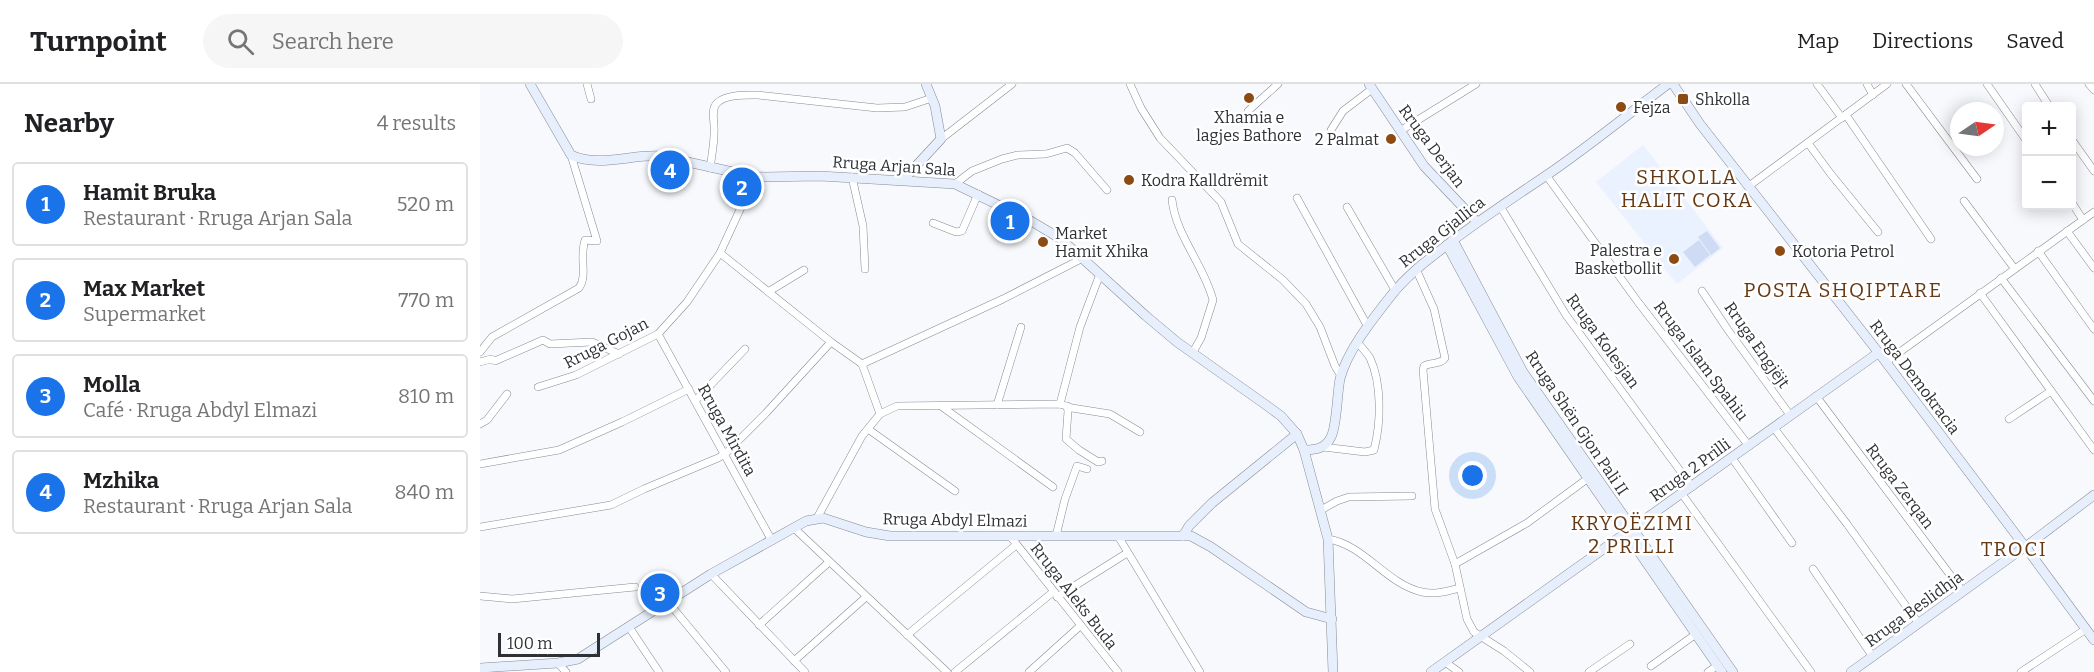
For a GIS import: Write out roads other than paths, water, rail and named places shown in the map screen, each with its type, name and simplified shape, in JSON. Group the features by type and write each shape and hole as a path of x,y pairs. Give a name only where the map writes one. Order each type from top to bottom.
{"street":[{"path":"480,352 492,337 579,288 583,282 581,252 585,240 597,241 571,155 530,84"},
{"path":"587,84 591,99"},
{"path":"926,84 932,98 941,138"},
{"path":"903,180 941,138 1011,84"},
{"path":"1130,84 1141,108 1160,138 1221,202 1238,244 1283,280 1306,304 1320,327 1341,376"},
{"path":"1248,111 1278,84"},
{"path":"1400,130 1476,84"},
{"name":"Rruga Gjallica","path":"1323,447 1331,438 1334,429 1336,402 1345,363 1395,290 1416,269 1450,242 1546,175 1668,84"},
{"name":"Rruga Demokracia","path":"1673,84 1700,123 1886,362 2094,640"},
{"path":"1817,84 1844,116 1931,239"},
{"path":"1867,84 1874,95"},
{"path":"1749,186 1887,84"},
{"path":"1906,84 1977,179"},
{"path":"1987,84 2022,134"},
{"path":"2035,84 2046,102"},
{"path":"2089,84 2094,90"},
{"path":"1331,130 1343,111 1370,86"},
{"name":"Rruga Derjan","path":"1370,86 1425,166 1477,222"},
{"path":"710,168 715,138 713,113 717,103 722,100 743,95 758,95 850,106 893,108 905,107 932,98"},
{"path":"1808,143 1878,232"},
{"path":"2076,146 2094,171"},
{"path":"955,184 972,171 1002,159 1018,155 1046,154 1067,148 1075,153 1107,190"},
{"name":"Rruga Arjan Sala","path":"571,155 596,161 648,155 661,156 755,177 809,175 955,184 1046,228 1061,238 1177,342 1281,416 1297,434 1304,450 1328,539 1333,672"},
{"name":"Rruga Islam Spahiu","path":"1546,175 1638,302 1749,446"},
{"name":"Rruga Gojan","path":"538,387 576,375 658,334 687,302 720,253 755,177"},
{"path":"852,177 863,226 865,269"},
{"path":"933,223 956,232 962,231 978,194"},
{"path":"1297,198 1368,327"},
{"path":"1172,200 1174,217 1213,300 1201,338 1193,352"},
{"path":"1964,201 2014,268"},
{"name":"Rruga Kolesjan","path":"1500,206 1566,315 1692,487"},
{"path":"1347,207 1395,290"},
{"path":"2076,209 2084,220"},
{"path":"1886,362 2094,212"},
{"path":"2067,231 2094,268"},
{"name":"Rruga Shën Gjon Pali II","path":"1450,242 1506,358 1587,478 1630,532 1733,672"},
{"name":"Rruga Shën Gjon Pali II","path":"1450,242 1523,372 1720,668"},
{"path":"2038,251 2094,329"},
{"path":"720,253 862,364 880,414"},
{"path":"862,364 1003,299 1083,258"},
{"path":"1416,269 1434,309 1444,358 1438,363 1426,364 1423,370 1435,508 1455,564 1470,626 1474,632 1504,651 1530,672"},
{"path":"768,292 804,270"},
{"path":"1063,405 1080,327 1100,274"},
{"path":"2001,278 2094,402"},
{"name":"Rruga Engjëjt","path":"1702,291 1790,415"},
{"path":"1980,293 2094,450"},
{"path":"997,405 1021,327"},
{"name":"Rruga Mirdita","path":"658,334 772,540"},
{"path":"480,362 491,359 495,361 543,340 550,344 592,342 619,354"},
{"path":"480,527 611,505 725,454 831,342"},
{"path":"1304,450 1323,447 1365,452 1374,450 1378,392 1369,356 1358,343"},
{"path":"696,400 745,349"},
{"name":"Rruga 2 Prilli","path":"1431,672 1878,353"},
{"path":"480,464 559,450 689,389"},
{"path":"2010,419 2051,391"},
{"path":"480,424 487,420 507,394"},
{"name":"Rruga Zerqan","path":"1816,396 1963,592"},
{"path":"1063,405 1068,411 1066,440 1098,462 1102,461"},
{"path":"480,668 558,663 578,659 711,574 794,528 817,518 868,429 880,414 897,406 1063,405 1110,414 1140,432"},
{"path":"940,406 1053,487"},
{"path":"1774,428 1919,624"},
{"path":"868,429 955,491"},
{"path":"1297,434 1202,512 1183,536 1199,539 1306,612 1332,619"},
{"path":"1731,458 1792,543"},
{"path":"1056,536 1065,499 1077,466 1087,469"},
{"path":"1455,564 1527,523 1587,478"},
{"path":"1682,494 1811,672"},
{"name":"Rruga Beslidhja","path":"1851,672 2094,495"},
{"path":"1321,510 1349,497 1412,496"},
{"name":"Rruga Abdyl Elmazi","path":"817,518 866,532 890,536 1183,536"},
{"path":"794,528 947,672"},
{"name":"Rruga Aleks Buda","path":"1010,536 1118,672"},
{"path":"1118,536 1126,553 1200,672"},
{"path":"1328,539 1345,544 1393,578 1413,589 1431,593 1460,588"},
{"path":"907,635 1016,544"},
{"path":"955,672 1055,595 1126,553"},
{"path":"759,625 829,562"},
{"path":"1813,569 1873,657"},
{"path":"711,574 805,672"},
{"path":"480,596 512,599 635,587"},
{"path":"794,661 866,597"},
{"path":"668,602 726,672"},
{"path":"1029,672 1080,626"},
{"path":"628,627 659,672"},
{"path":"2021,672 2086,629"},
{"path":"1651,666 1696,634"},
{"path":"1589,672 1630,644"},
{"path":"1445,662 1459,672"},
{"path":"558,663 566,672"},
{"path":"1708,672 1720,668"}],"place":[{"name":"Xhamia e lagjes Bathore","path":"1249,98"},
{"name":"Shkolla","path":"1683,99"},
{"name":"Fejza","path":"1621,107"},
{"name":"2 Palmat","path":"1391,139"},
{"name":"Mzhika","path":"670,170"},
{"name":"Kodra Kalldrëmit","path":"1129,180"},
{"name":"Max Market","path":"742,187"},
{"name":"Hamit Bruka","path":"1010,221"},
{"name":"Market Hamit Xhika","path":"1043,242"},
{"name":"Kotoria Petrol","path":"1780,251"},
{"name":"Palestra e Basketbollit","path":"1674,259"},
{"name":"Molla","path":"660,593"}],"district":[{"name":"SHKOLLA HALIT COKA","path":"1687,188"},
{"name":"POSTA SHQIPTARE","path":"1843,290"},
{"name":"KRYQËZIMI 2 PRILLI","path":"1632,534"},
{"name":"TROCI","path":"2014,549"}]}
